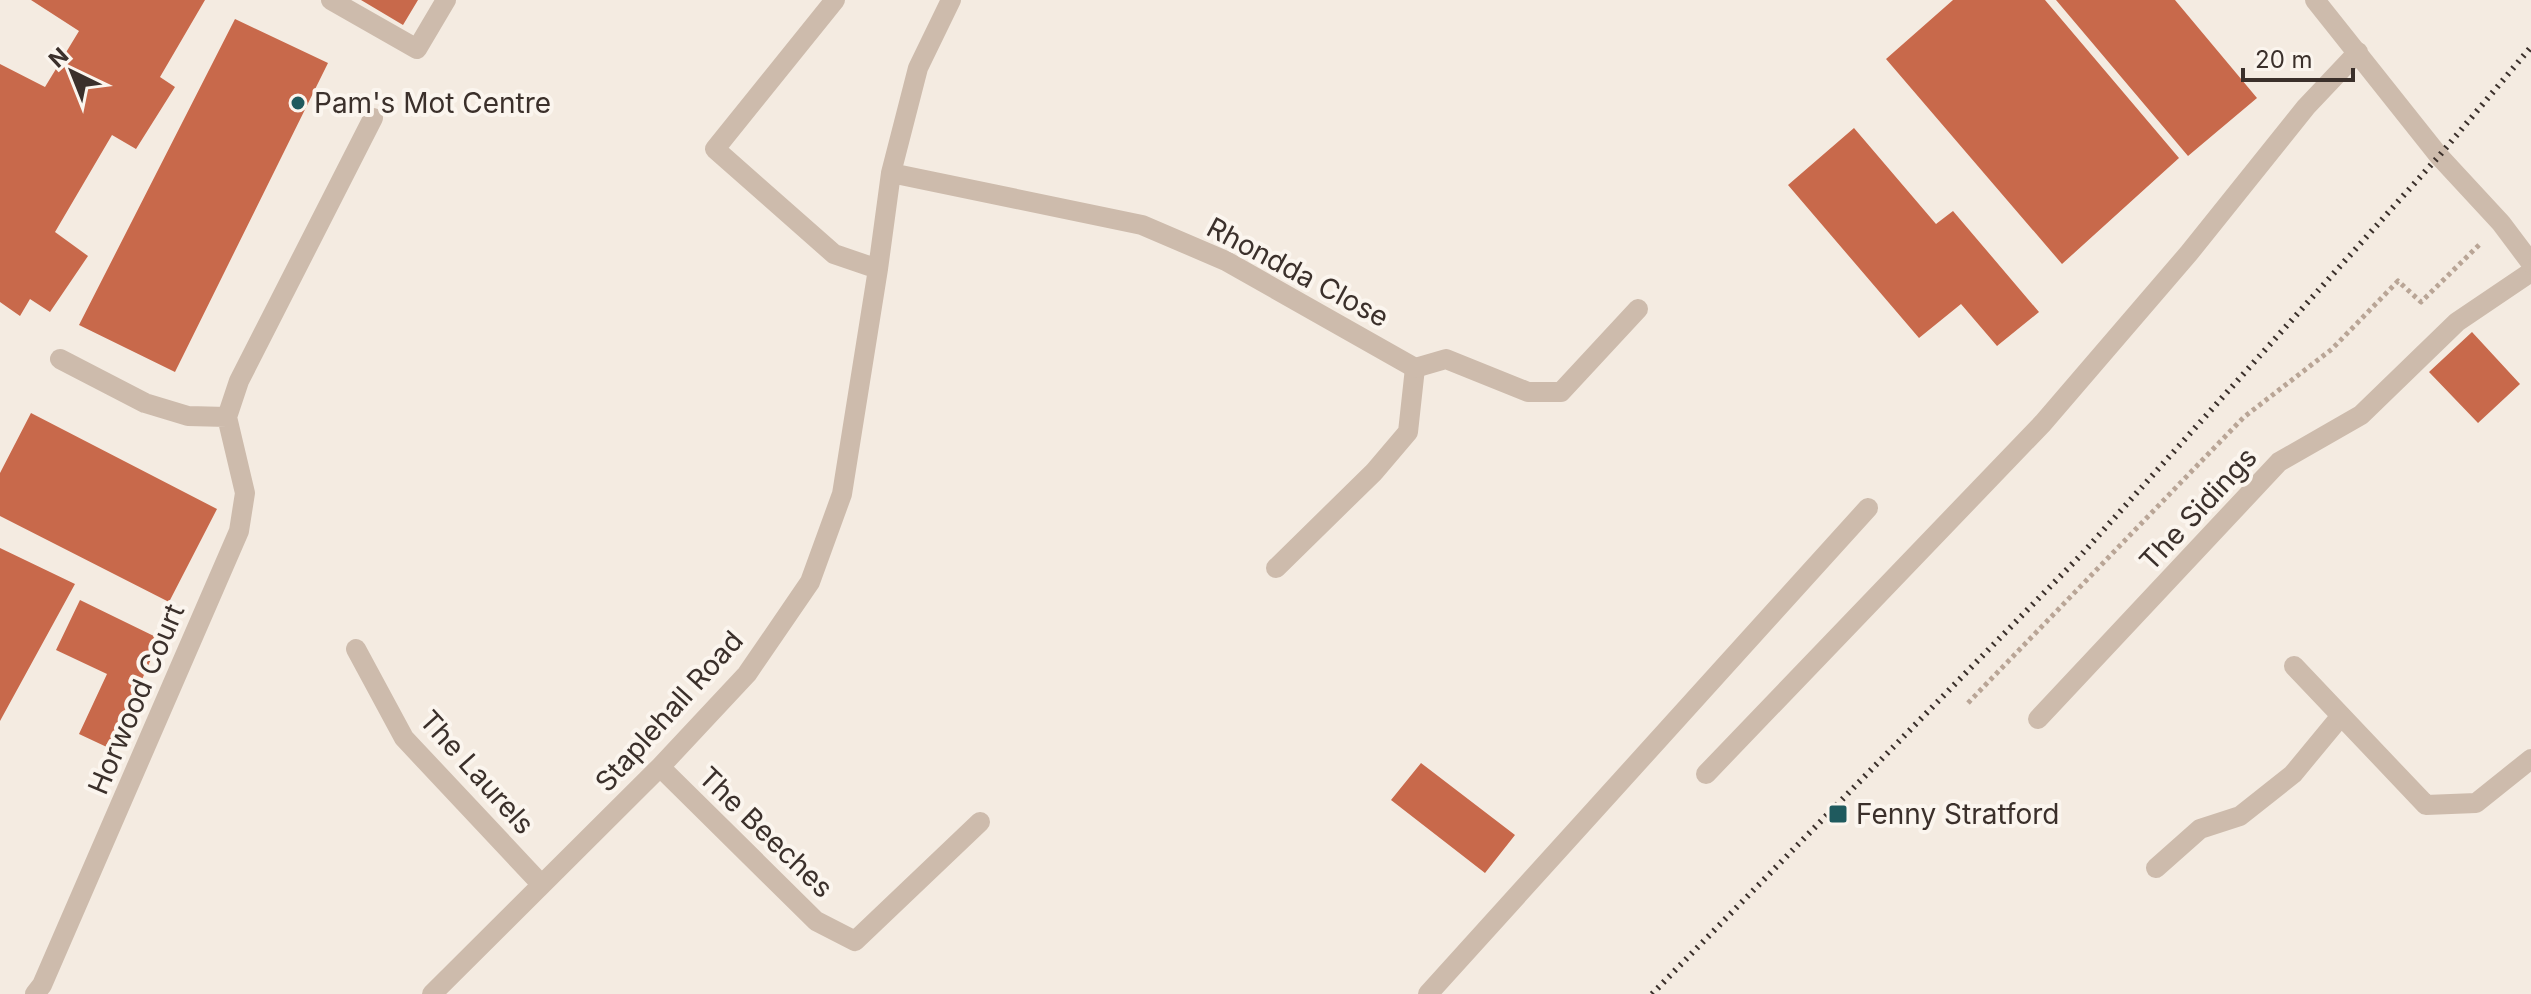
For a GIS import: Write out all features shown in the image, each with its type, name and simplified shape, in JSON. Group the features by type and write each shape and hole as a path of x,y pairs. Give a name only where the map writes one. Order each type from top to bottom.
{"street":[{"path":"331,0 417,49 446,0"},
{"path":"835,0 715,149 834,254 878,269"},
{"name":"Staplehall Road","path":"432,994 660,767 747,674 810,582 842,494 891,173 918,68 951,0"},
{"path":"2315,0 2439,156 2501,223 2531,263"},
{"path":"1706,774 2043,423 2189,253 2306,107 2358,52"},
{"path":"60,359 145,403 188,416 227,417 239,381 373,118"},
{"name":"Rhondda Close","path":"891,173 1142,225 1226,261 1415,368"},
{"name":"The Sidings","path":"2038,719 2279,462 2361,415 2457,322 2531,272"},
{"path":"1276,568 1374,472 1408,432 1415,368 1446,359 1528,392 1561,392 1638,309"},
{"name":"Horwood Court","path":"35,994 42,985 239,531 245,493 227,417"},
{"path":"1428,994 1868,508"},
{"name":"The Laurels","path":"356,649 404,738 541,884"},
{"path":"2294,666 2426,805 2476,803 2531,759"},
{"path":"2156,868 2200,829 2240,816 2283,783 2341,716"},
{"name":"The Beeches","path":"660,767 816,921 855,941 980,822"}],"path":[{"path":"1968,703 2244,417 2332,349 2398,281 2421,302 2501,223"}],"building":[{"path":"31,0 205,0 160,77 175,87 136,149 112,135 55,232 88,256 50,312 30,299 20,316 0,302 0,64 45,87 79,31"},
{"path":"361,0 418,0 403,25"},
{"path":"1953,0 2045,0 2179,158 2062,264 1886,59"},
{"path":"2056,0 2175,0 2257,98 2188,156"},
{"path":"235,19 328,63 175,372 79,325"},
{"path":"1854,128 1936,224 1953,211 2039,312 1997,346 1961,304 1919,338 1788,185"},
{"path":"2472,332 2520,384 2478,423 2429,372"},
{"path":"31,413 217,509 169,602 0,516 0,473"},
{"path":"0,548 75,584 0,721"},
{"path":"80,600 160,639 111,749 79,734 107,674 56,650"},
{"path":"1421,763 1515,835 1485,873 1391,800"}],"railway":[{"path":"1652,994 2081,555 2439,156 2531,47"}],"place":[{"name":"Pam's Mot Centre","path":"298,103"},
{"name":"Fenny Stratford","path":"1838,814"}]}
